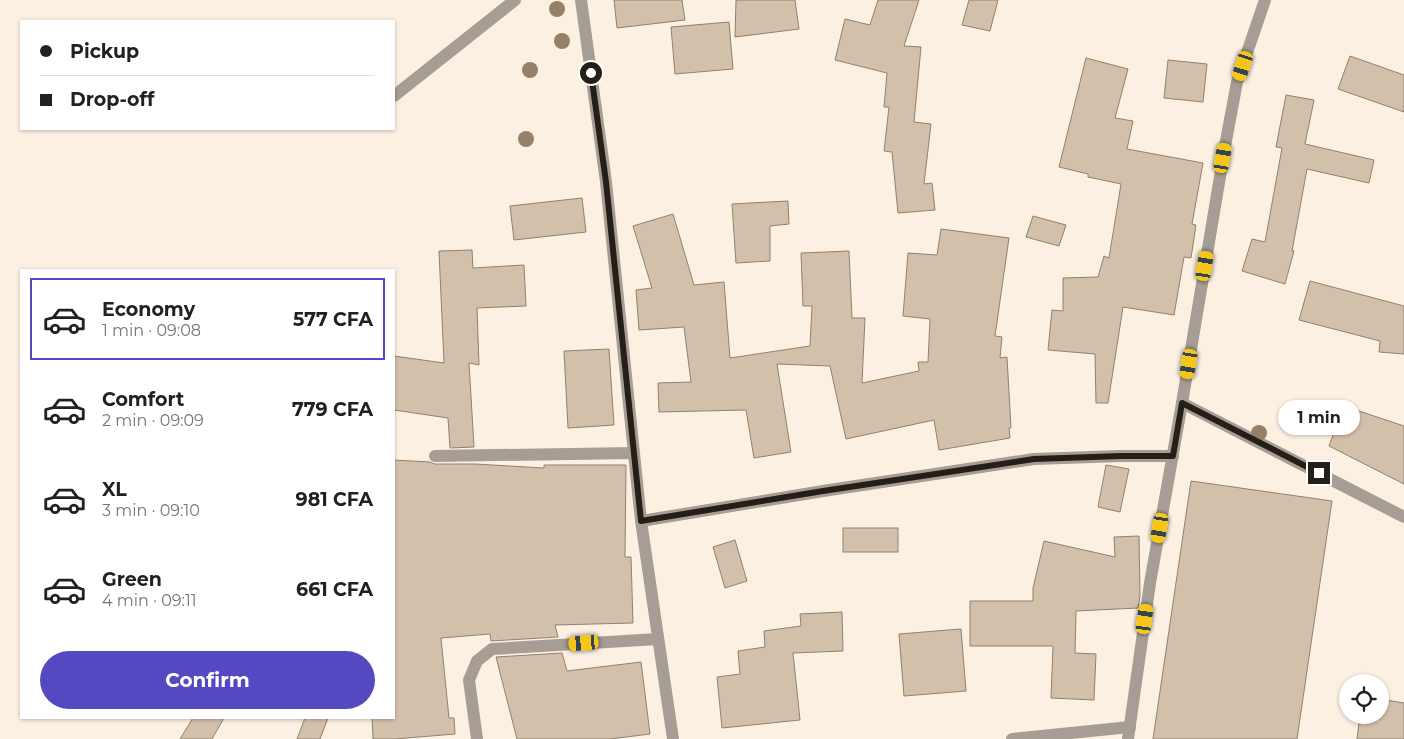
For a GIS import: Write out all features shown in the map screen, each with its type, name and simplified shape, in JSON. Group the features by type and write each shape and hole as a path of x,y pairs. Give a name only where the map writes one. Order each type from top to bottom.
{"street":[{"path":"395,95 515,0"},
{"path":"581,0 606,182 641,521 673,739"},
{"path":"1012,739 1129,733 1150,583 1237,82 1265,0"},
{"path":"1182,403 1404,517"},
{"path":"435,456 633,453"},
{"path":"641,521 1034,459 1173,456"},
{"path":"477,739 469,680 477,661 492,649 658,639"}],"building":[{"path":"614,0 682,0 685,20 617,28"},
{"path":"736,0 795,0 799,29 735,37"},
{"path":"878,0 919,0 904,46 921,47 914,122 931,124 924,184 932,183 935,210 898,213 892,152 884,151 889,107 884,107 887,73 835,60 845,19 870,25"},
{"path":"969,0 998,0 990,31 962,25"},
{"path":"729,22 733,69 675,74 671,27"},
{"path":"1350,56 1404,75 1404,112 1338,89"},
{"path":"1086,58 1128,69 1115,118 1133,121 1127,149 1203,163 1192,224 1196,225 1191,258 1184,257 1174,315 1123,307 1108,403 1096,403 1095,354 1048,350 1052,310 1063,311 1063,278 1098,277 1104,256 1109,258 1121,184 1088,177 1088,174 1059,167"},
{"path":"1168,60 1207,64 1203,102 1164,98"},
{"path":"1286,95 1314,100 1305,144 1374,160 1369,183 1307,169 1292,251 1294,251 1285,284 1242,271 1252,239 1265,242 1282,148 1276,147"},
{"path":"582,198 586,232 514,240 510,206"},
{"path":"788,201 789,224 770,226 770,261 736,263 732,204"},
{"path":"673,214 694,285 724,282 730,358 810,346 812,306 803,306 801,253 849,251 852,318 865,318 862,383 919,371 918,362 928,362 930,319 903,316 908,253 937,255 941,229 1009,238 995,336 1002,337 1000,358 1007,357 1010,438 939,450 934,420 846,439 830,366 777,364 791,452 754,458 746,410 659,412 658,383 691,382 684,327 639,330 636,290 652,288 633,226"},
{"path":"1033,216 1066,225 1059,246 1026,237"},
{"path":"472,250 473,268 524,265 526,306 477,308 479,365 469,363 474,447 450,448 448,418 395,410 395,356 444,363 439,251"},
{"path":"1310,281 1404,306 1404,354 1379,352 1380,341 1299,320"},
{"path":"609,349 614,425 568,428 564,351"},
{"path":"1344,406 1404,426 1404,484 1329,446"},
{"path":"395,460 435,464 544,468 544,465 626,465 625,557 631,557 633,623 555,625 558,637 491,641 490,634 441,638 449,718 454,718 455,734 373,739 372,719 395,719"},
{"path":"1106,465 1129,469 1120,512 1098,507"},
{"path":"1191,481 1332,501 1297,739 1153,739"},
{"path":"843,528 898,528 898,552 843,552"},
{"path":"1139,536 1140,596 1138,608 1076,611 1075,653 1096,654 1094,700 1051,698 1053,646 970,646 970,601 1033,601 1033,588 1044,541 1115,557 1114,537"},
{"path":"735,540 747,581 725,588 713,547"},
{"path":"842,612 843,651 793,653 800,720 722,728 717,677 740,674 738,651 765,647 764,631 801,626 800,614"},
{"path":"961,629 966,691 904,696 899,634"},
{"path":"562,653 567,671 641,662 650,734 610,739 517,739 496,657"},
{"path":"1389,700 1404,703 1404,739 1357,739 1359,724 1389,724"},
{"path":"192,719 223,719 212,739 180,739"},
{"path":"305,719 328,719 320,739 297,739"}],"route":[{"path":"591,73 606,182 641,521 1034,459 1173,456 1182,403 1319,473"}]}
